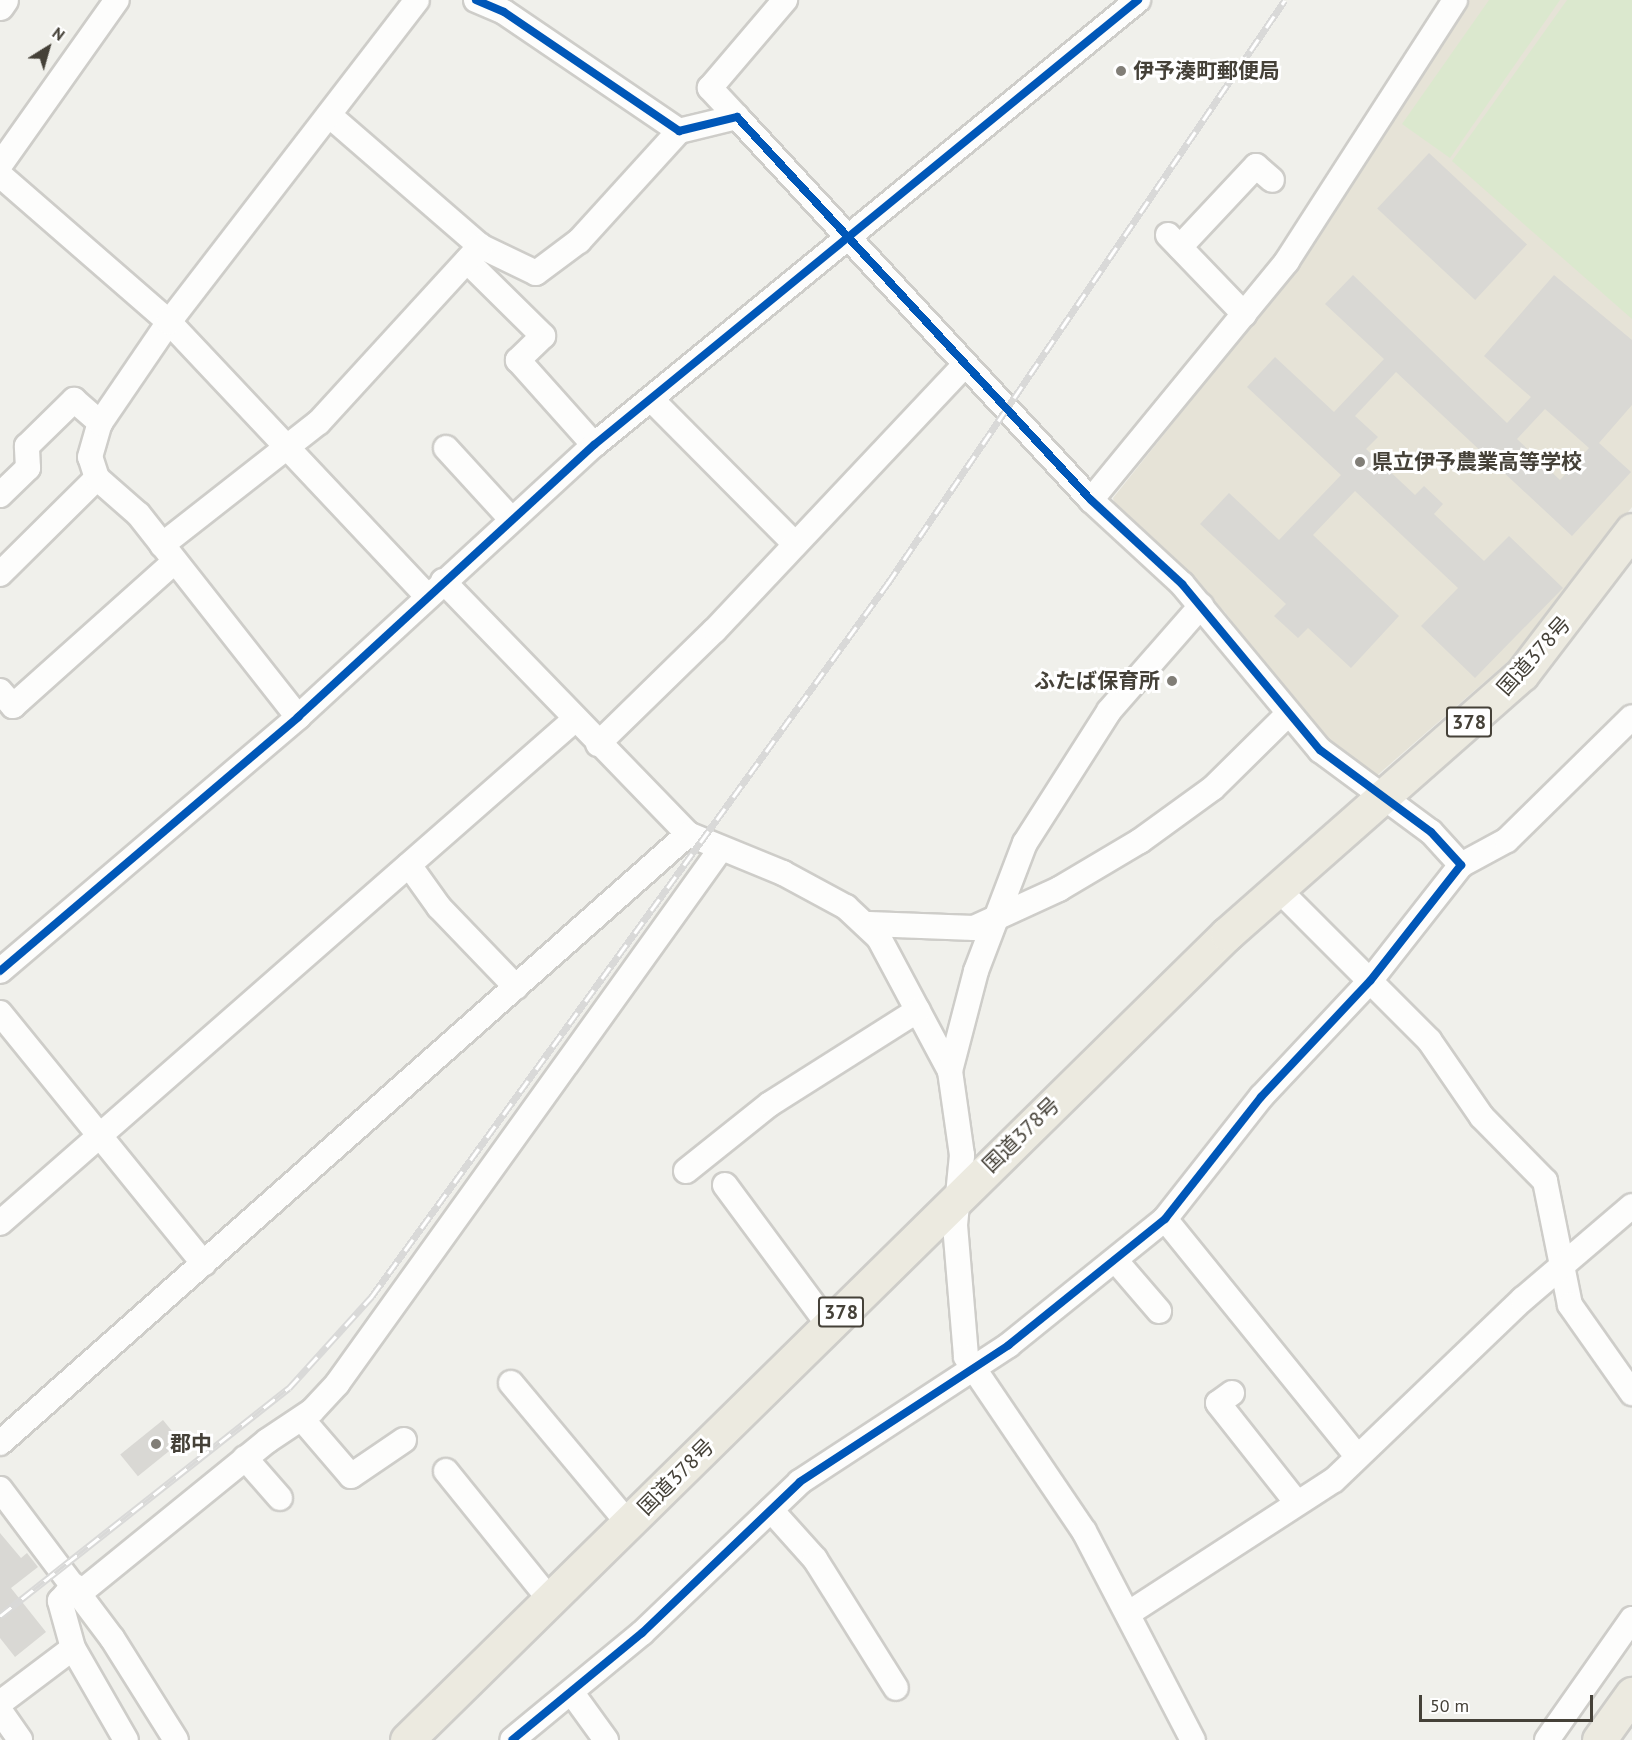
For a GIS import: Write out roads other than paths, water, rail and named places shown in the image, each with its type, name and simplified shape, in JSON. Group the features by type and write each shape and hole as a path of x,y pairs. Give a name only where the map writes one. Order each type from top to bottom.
{"highway":[{"name":"国道378号","path":"407,1740 628,1524 960,1193 1227,934 1280,891 1381,798 1522,674 1632,530"},
{"path":"1599,1740 1632,1694"}],"street":[{"path":"0,6 4,0"},
{"path":"0,165 117,0"},
{"path":"298,717 138,514 97,478 90,457 100,423 169,322 417,0"},
{"path":"476,0 504,12 679,131"},
{"path":"785,0 710,88 850,238 964,366 1091,500 1201,606 1320,750 1454,852 1461,865"},
{"path":"0,971 298,717 435,588 594,445 850,238 1137,0"},
{"path":"1091,500 1287,261 1455,0"},
{"path":"329,115 474,254 543,336 518,360 594,445"},
{"path":"474,254 536,273 548,266 637,183 679,131 737,117"},
{"path":"1244,314 1174,241 1256,166 1272,180"},
{"path":"0,175 169,322 288,445 688,834 720,850 783,873 869,924 963,928 993,921 1140,841 1213,788 1288,714"},
{"path":"0,691 13,706 168,553 288,445 319,422 474,254"},
{"path":"598,744 795,544 964,366"},
{"path":"0,495 28,468 27,446 74,400 100,423"},
{"path":"652,400 795,544"},
{"path":"446,448 511,519"},
{"path":"0,574 97,478"},
{"path":"950,1071 993,921 1025,843 1062,779 1109,711 1201,606"},
{"path":"512,1740 572,1693 824,1464 973,1369 1116,1261 1166,1219 1281,1073 1370,981 1461,865 1507,840 1632,717"},
{"path":"0,1223 97,1134 410,865 573,721"},
{"path":"0,1443 688,834"},
{"path":"126,1740 73,1648 60,1601 246,1458 302,1419 337,1384 720,850"},
{"path":"410,865 440,907 516,987"},
{"path":"1280,891 1429,1040 1482,1117 1545,1181 1570,1305 1632,1392"},
{"path":"869,924 950,1071 962,1155 955,1225 959,1329 973,1369 1078,1521 1129,1613 1193,1740"},
{"path":"686,1172 770,1104 918,1010"},
{"path":"0,1013 204,1264"},
{"path":"725,1185 828,1324"},
{"path":"1129,1613 1297,1503 1358,1457 1632,1206"},
{"path":"1166,1219 1358,1457"},
{"path":"1116,1261 1160,1311"},
{"path":"511,1383 628,1524"},
{"path":"1232,1393 1218,1403 1297,1503"},
{"path":"302,1419 351,1476 404,1440"},
{"path":"246,1458 280,1497"},
{"path":"446,1471 550,1600"},
{"path":"0,1489 77,1589 176,1740"},
{"path":"771,1510 815,1559 896,1688"},
{"path":"1546,1740 1632,1619"},
{"path":"0,1702 73,1648"},
{"path":"572,1693 606,1740"},
{"path":"0,1711 20,1740"}],"railway":[{"path":"0,1616 289,1388 372,1296 888,583 1285,0"}],"place":[{"name":"伊予湊町郵便局","path":"1121,71"},
{"name":"県立伊予農業高等学校","path":"1360,462"},
{"name":"ふたば保育所","path":"1172,681"},
{"name":"郡中","path":"156,1444"}]}
